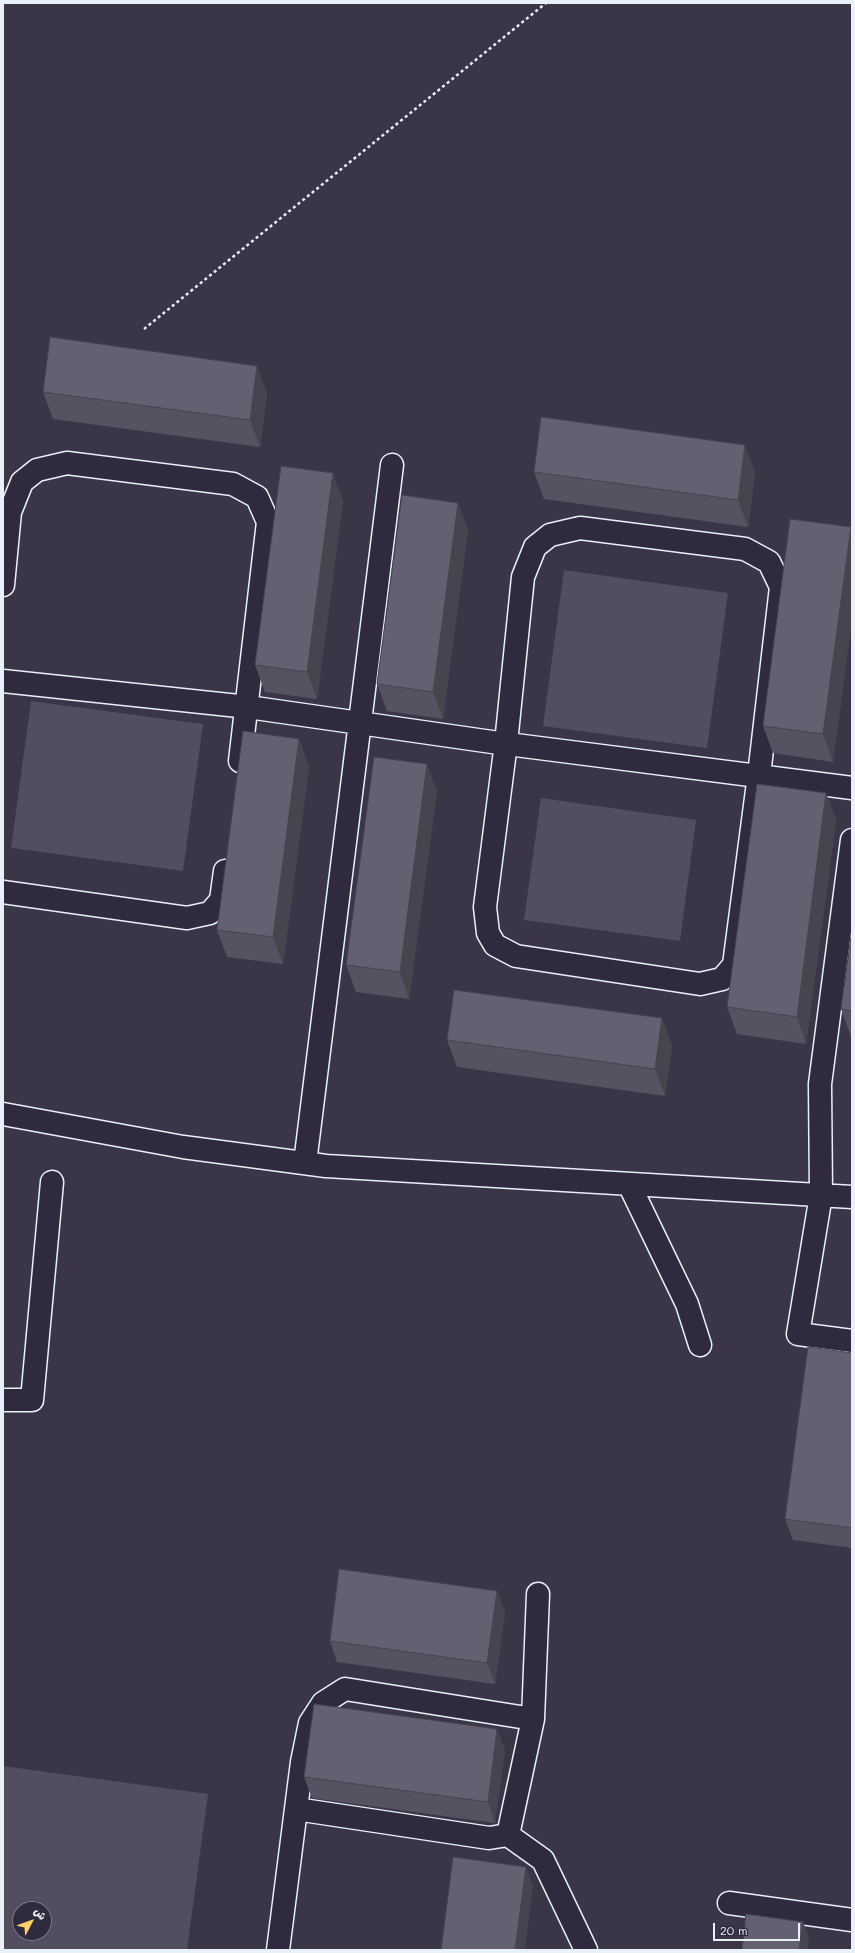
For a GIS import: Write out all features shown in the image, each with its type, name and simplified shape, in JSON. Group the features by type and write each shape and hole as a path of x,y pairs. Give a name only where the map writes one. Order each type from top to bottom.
{"lane":[{"path":"3,585 10,512 22,482 38,470 67,463 233,484 257,497 268,522 248,707 237,784"},
{"path":"305,1163 392,465"},
{"path":"580,528 745,549 769,562 781,587 759,775 734,965 722,979 700,984 516,956 495,945 488,933 485,907 506,743 523,577 535,547 550,535 580,528"},
{"path":"3,681 248,707 506,743 852,788"},
{"path":"852,840 820,1084 821,1195 798,1334 852,1341"},
{"path":"3,892 187,918 210,913 221,900 227,854"},
{"path":"3,1114 183,1147 326,1166 852,1197"},
{"path":"3,1400 32,1400 52,1182"},
{"path":"629,1184 687,1304 700,1345"},
{"path":"508,1835 533,1719 538,1594"},
{"path":"278,1950 296,1809 310,1723 323,1703 345,1689 533,1719"},
{"path":"296,1809 488,1838 508,1835 543,1860 586,1950"},
{"path":"729,1903 852,1920"}],"path":[{"path":"144,329 546,3"}],"shaded area":[{"path":"564,570 728,593 707,748 543,726"},
{"path":"31,701 203,724 183,871 11,848"},
{"path":"541,798 696,820 680,941 524,920"},
{"path":"3,1766 208,1794 187,1950 3,1950"}],"building":[{"path":"50,337 257,366 250,420 43,392"},
{"path":"541,417 745,445 738,500 534,472"},
{"path":"281,466 333,473 307,672 255,665"},
{"path":"402,495 458,503 433,692 377,684"},
{"path":"790,519 851,527 823,734 763,726"},
{"path":"243,731 299,739 273,937 217,930"},
{"path":"374,757 427,764 400,972 346,965"},
{"path":"757,784 826,793 797,1017 727,1007"},
{"path":"852,930 852,1011 841,1009"},
{"path":"454,990 662,1018 655,1069 447,1040"},
{"path":"808,1347 852,1353 852,1528 785,1519"},
{"path":"339,1569 497,1591 487,1663 330,1641"},
{"path":"314,1704 497,1729 488,1802 304,1777"},
{"path":"453,1857 526,1867 515,1950 441,1950"},
{"path":"746,1914 803,1922 799,1950 742,1950"}]}
